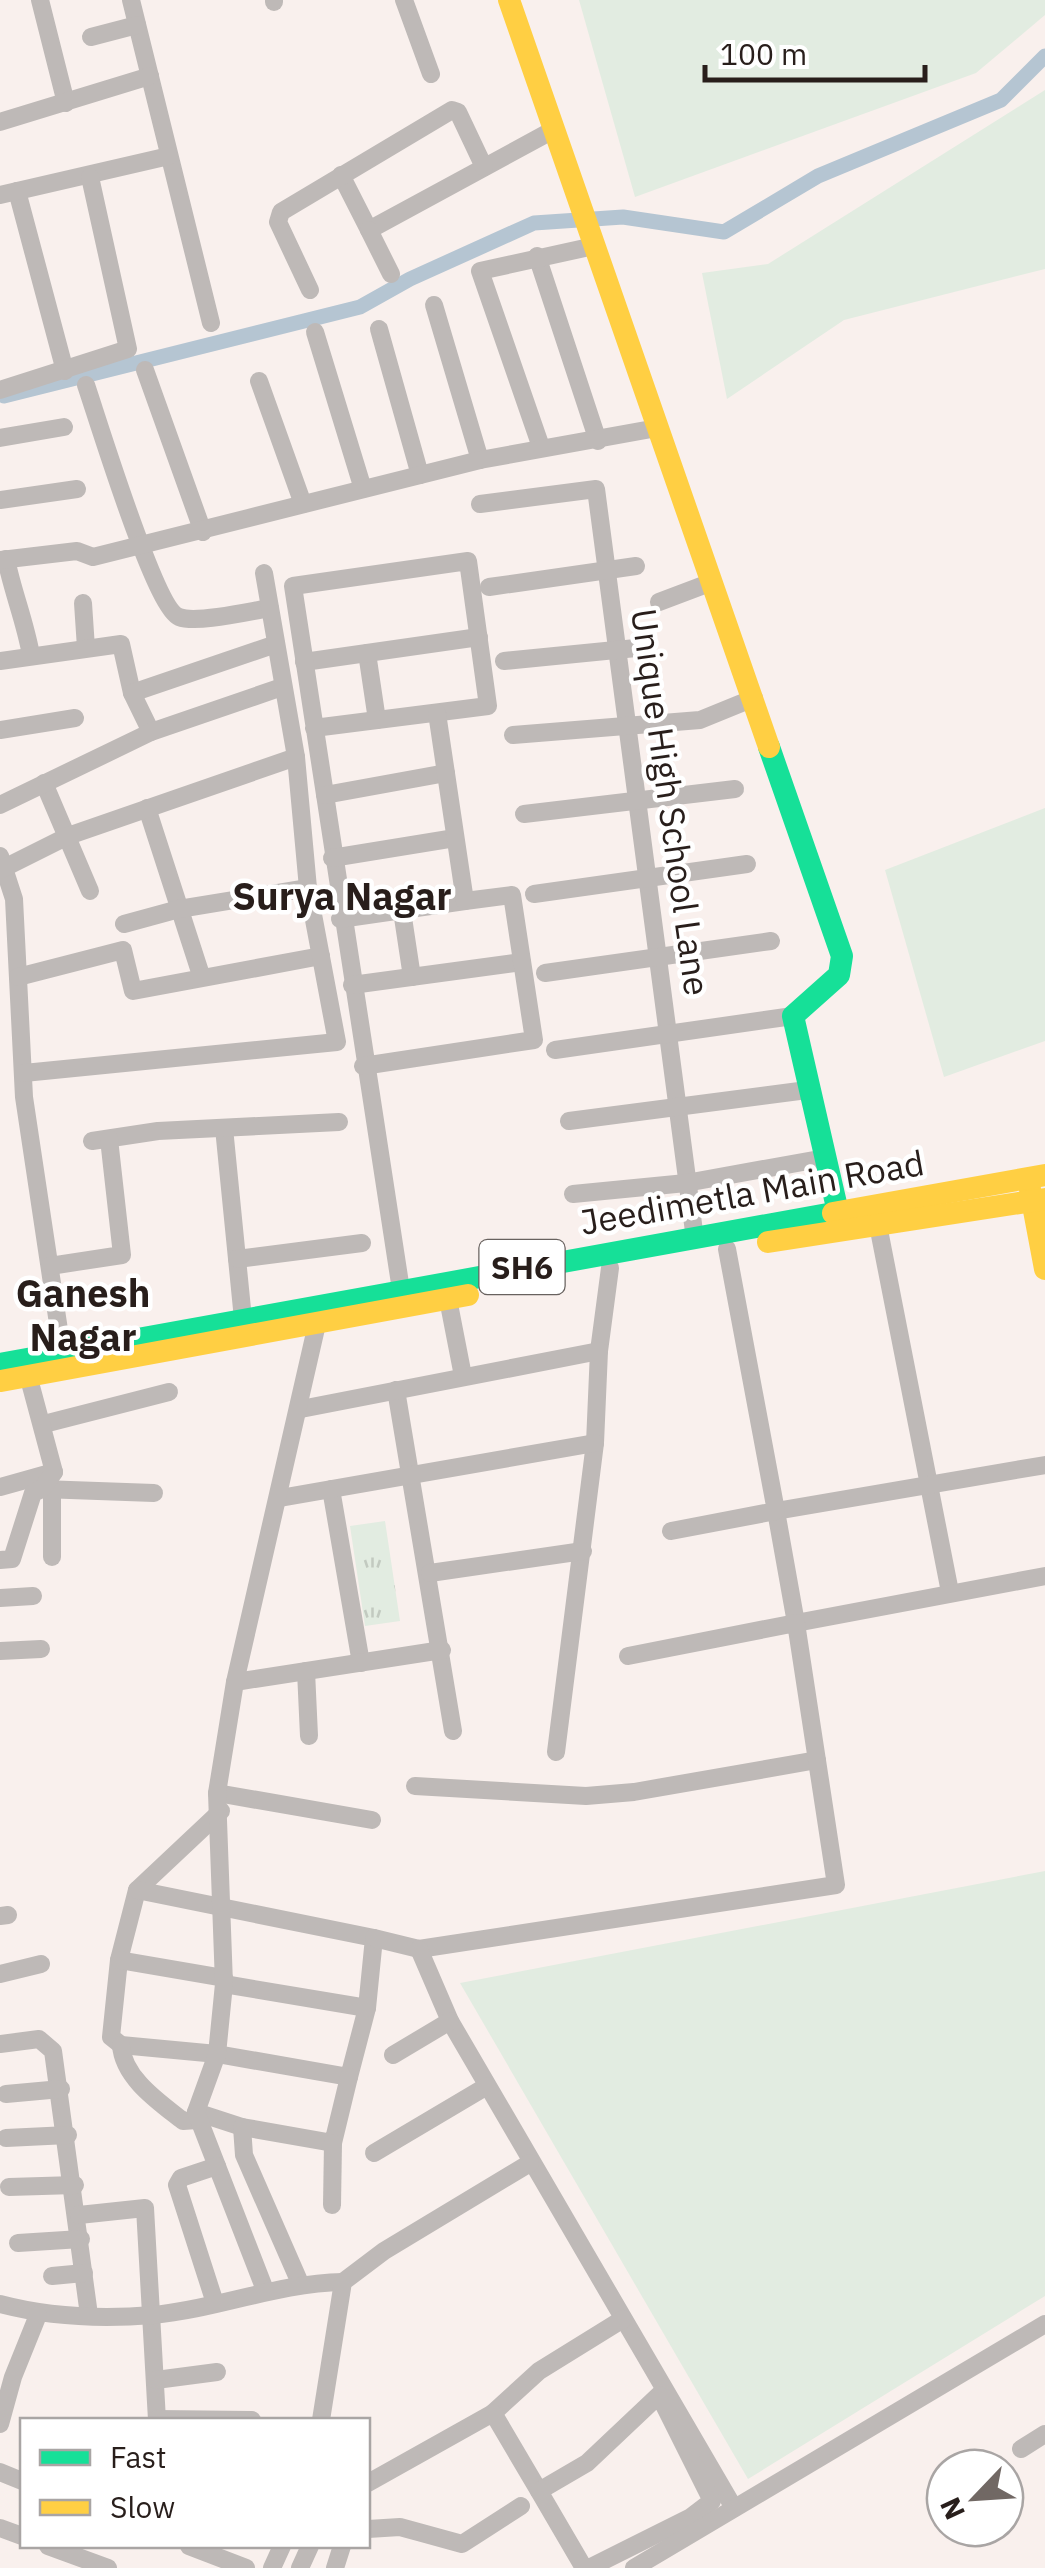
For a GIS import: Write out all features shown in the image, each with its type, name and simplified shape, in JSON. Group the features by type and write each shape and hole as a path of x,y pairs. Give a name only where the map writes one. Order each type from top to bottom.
{"main road":[{"path":"509,0 754,698 843,967 793,1016 838,1212"},
{"path":"1038,1188 1045,1269"},
{"name":"Jeedimetla Main Road","path":"0,1381 448,1299 488,1282 695,1238 838,1212 1038,1188"},
{"name":"Jeedimetla Main Road","path":"0,1364 400,1290 610,1268 878,1224 1038,1188"}],"street":[{"path":"40,0 66,103"},
{"path":"130,0 211,323"},
{"path":"404,0 430,74"},
{"path":"90,37 137,26"},
{"path":"0,122 150,76"},
{"path":"310,290 278,216 456,110 484,166"},
{"path":"368,230 554,129"},
{"path":"64,371 8,193 169,156"},
{"path":"341,175 391,274"},
{"path":"0,390 125,352 129,346 90,177"},
{"path":"540,446 480,270 594,246"},
{"path":"537,256 598,441"},
{"path":"434,305 480,460"},
{"path":"379,328 420,475"},
{"path":"315,332 363,489"},
{"path":"145,370 202,532"},
{"path":"259,382 303,504"},
{"path":"86,385 141,547 165,604 185,619 270,608"},
{"path":"0,438 64,427"},
{"path":"32,655 23,610 14,598 3,560 77,551 93,557 540,446 598,441 657,428"},
{"path":"0,500 78,489"},
{"name":"Unique High School Lane","path":"480,504 596,489 695,1238"},
{"path":"314,728 488,706 468,561 293,586 340,919 400,1290"},
{"path":"490,587 636,566"},
{"path":"24,1073 336,1042 308,888 296,758 264,573"},
{"path":"659,602 712,582"},
{"path":"83,603 86,648"},
{"path":"304,662 479,637"},
{"path":"0,661 121,644 132,693 151,732"},
{"path":"132,693 276,644"},
{"path":"504,661 616,647 646,648"},
{"path":"368,653 377,720"},
{"path":"0,805 151,732 282,687"},
{"path":"513,735 700,720 754,698"},
{"path":"438,713 465,901"},
{"path":"0,730 75,718"},
{"path":"62,1350 24,1073 9,1030 18,977 14,899 2,864 68,836 296,758"},
{"path":"324,794 446,773"},
{"path":"44,783 90,892"},
{"path":"524,814 734,789"},
{"path":"147,808 200,975"},
{"path":"332,858 456,838"},
{"path":"534,894 747,864"},
{"path":"124,924 308,888"},
{"path":"340,919 512,894 534,1040 363,1066"},
{"path":"402,911 412,977"},
{"path":"545,973 770,941"},
{"path":"18,977 123,950 133,991 200,975 321,956"},
{"path":"352,985 522,962"},
{"path":"555,1050 793,1016"},
{"path":"570,1121 807,1090"},
{"path":"50,1266 122,1255 100,1140 338,1122"},
{"path":"224,1128 243,1319"},
{"path":"573,1194 686,1183 825,1158"},
{"path":"878,1224 950,1592"},
{"path":"238,1258 362,1243"},
{"path":"137,1890 419,1949 836,1886 796,1623 727,1248"},
{"path":"556,1752 595,1444 610,1268"},
{"path":"448,1299 463,1376"},
{"path":"266,2290 196,2116 217,2054 224,1981 219,1802 235,1682 301,1408 317,1324"},
{"path":"301,1408 600,1351"},
{"path":"28,1375 44,1424 52,1557"},
{"path":"396,1390 430,1573 453,1731"},
{"path":"44,1424 169,1392"},
{"path":"280,1498 595,1444"},
{"path":"671,1531 1045,1464"},
{"path":"0,1560 12,1559 33,1493 49,1483"},
{"path":"0,1486 49,1483 154,1492"},
{"path":"331,1489 361,1663"},
{"path":"430,1573 583,1550"},
{"path":"628,1656 1045,1576"},
{"path":"0,1598 33,1596"},
{"path":"0,1650 41,1649"},
{"path":"235,1682 442,1650"},
{"path":"306,1671 309,1736"},
{"path":"415,1786 586,1796 634,1792 816,1760"},
{"path":"219,1802 372,1820"},
{"path":"219,1802 137,1890 119,1960 110,2037 121,2045 217,2054 348,2077"},
{"path":"332,2205 332,2143 367,2008 374,1938"},
{"path":"419,1949 450,2021 530,2163 734,2508"},
{"path":"119,1960 367,2008"},
{"path":"0,1974 42,1964"},
{"path":"393,2056 450,2021"},
{"path":"0,2044 46,2042 54,2051 75,2185 88,2315"},
{"path":"121,2045 128,2070 183,2121 196,2116 332,2143"},
{"path":"374,2153 487,2086"},
{"path":"6,2094 62,2089"},
{"path":"242,2127 244,2156 300,2283"},
{"path":"6,2138 68,2135"},
{"path":"0,2302 38,2315 154,2315 300,2283 343,2282 384,2251 530,2163"},
{"path":"216,2303 178,2185 181,2178 217,2166"},
{"path":"9,2188 75,2185"},
{"path":"78,2215 145,2208 157,2418"},
{"path":"18,2243 81,2239"},
{"path":"52,2276 84,2273"},
{"path":"320,2418 343,2282"},
{"path":"1,2421 6,2376 38,2315"},
{"path":"370,2482 493,2413 540,2371 623,2319"},
{"path":"634,2568 1045,2324"},
{"path":"156,2380 217,2372"},
{"path":"493,2413 539,2491 587,2568 691,2517 712,2501 659,2396 587,2462 539,2491"},
{"path":"1023,2448 1045,2434"},
{"path":"370,2530 400,2527 462,2544 521,2506"},
{"path":"53,2548 108,2568"},
{"path":"194,2548 246,2568"}],"green space":[{"path":"579,0 1045,0 1045,15 976,73 635,197"},
{"path":"1045,90 1045,269 844,320 727,399 702,273 768,264"},
{"path":"1045,808 1045,1041 944,1077 885,870"},
{"path":"385,1521 400,1621 365,1626 350,1526"},
{"path":"1045,1871 1045,2296 748,2479 460,1983"}],"waterway":[{"path":"4,396 360,307 410,279 534,223 623,217 724,232 818,176 1001,100 1045,56"}],"traffic: fast":[{"path":"769,747 842,956 839,975 793,1016 838,1212"},
{"path":"0,1364 833,1213"}],"traffic: slow":[{"path":"509,0 769,747"},
{"path":"833,1213 1045,1175"},
{"path":"1029,1184 1045,1269"},
{"path":"768,1242 1045,1199"},
{"path":"1,1381 468,1295"}],"district":[{"name":"Surya Nagar","path":"342,895"},
{"name":"Ganesh Nagar","path":"83,1314"}]}
